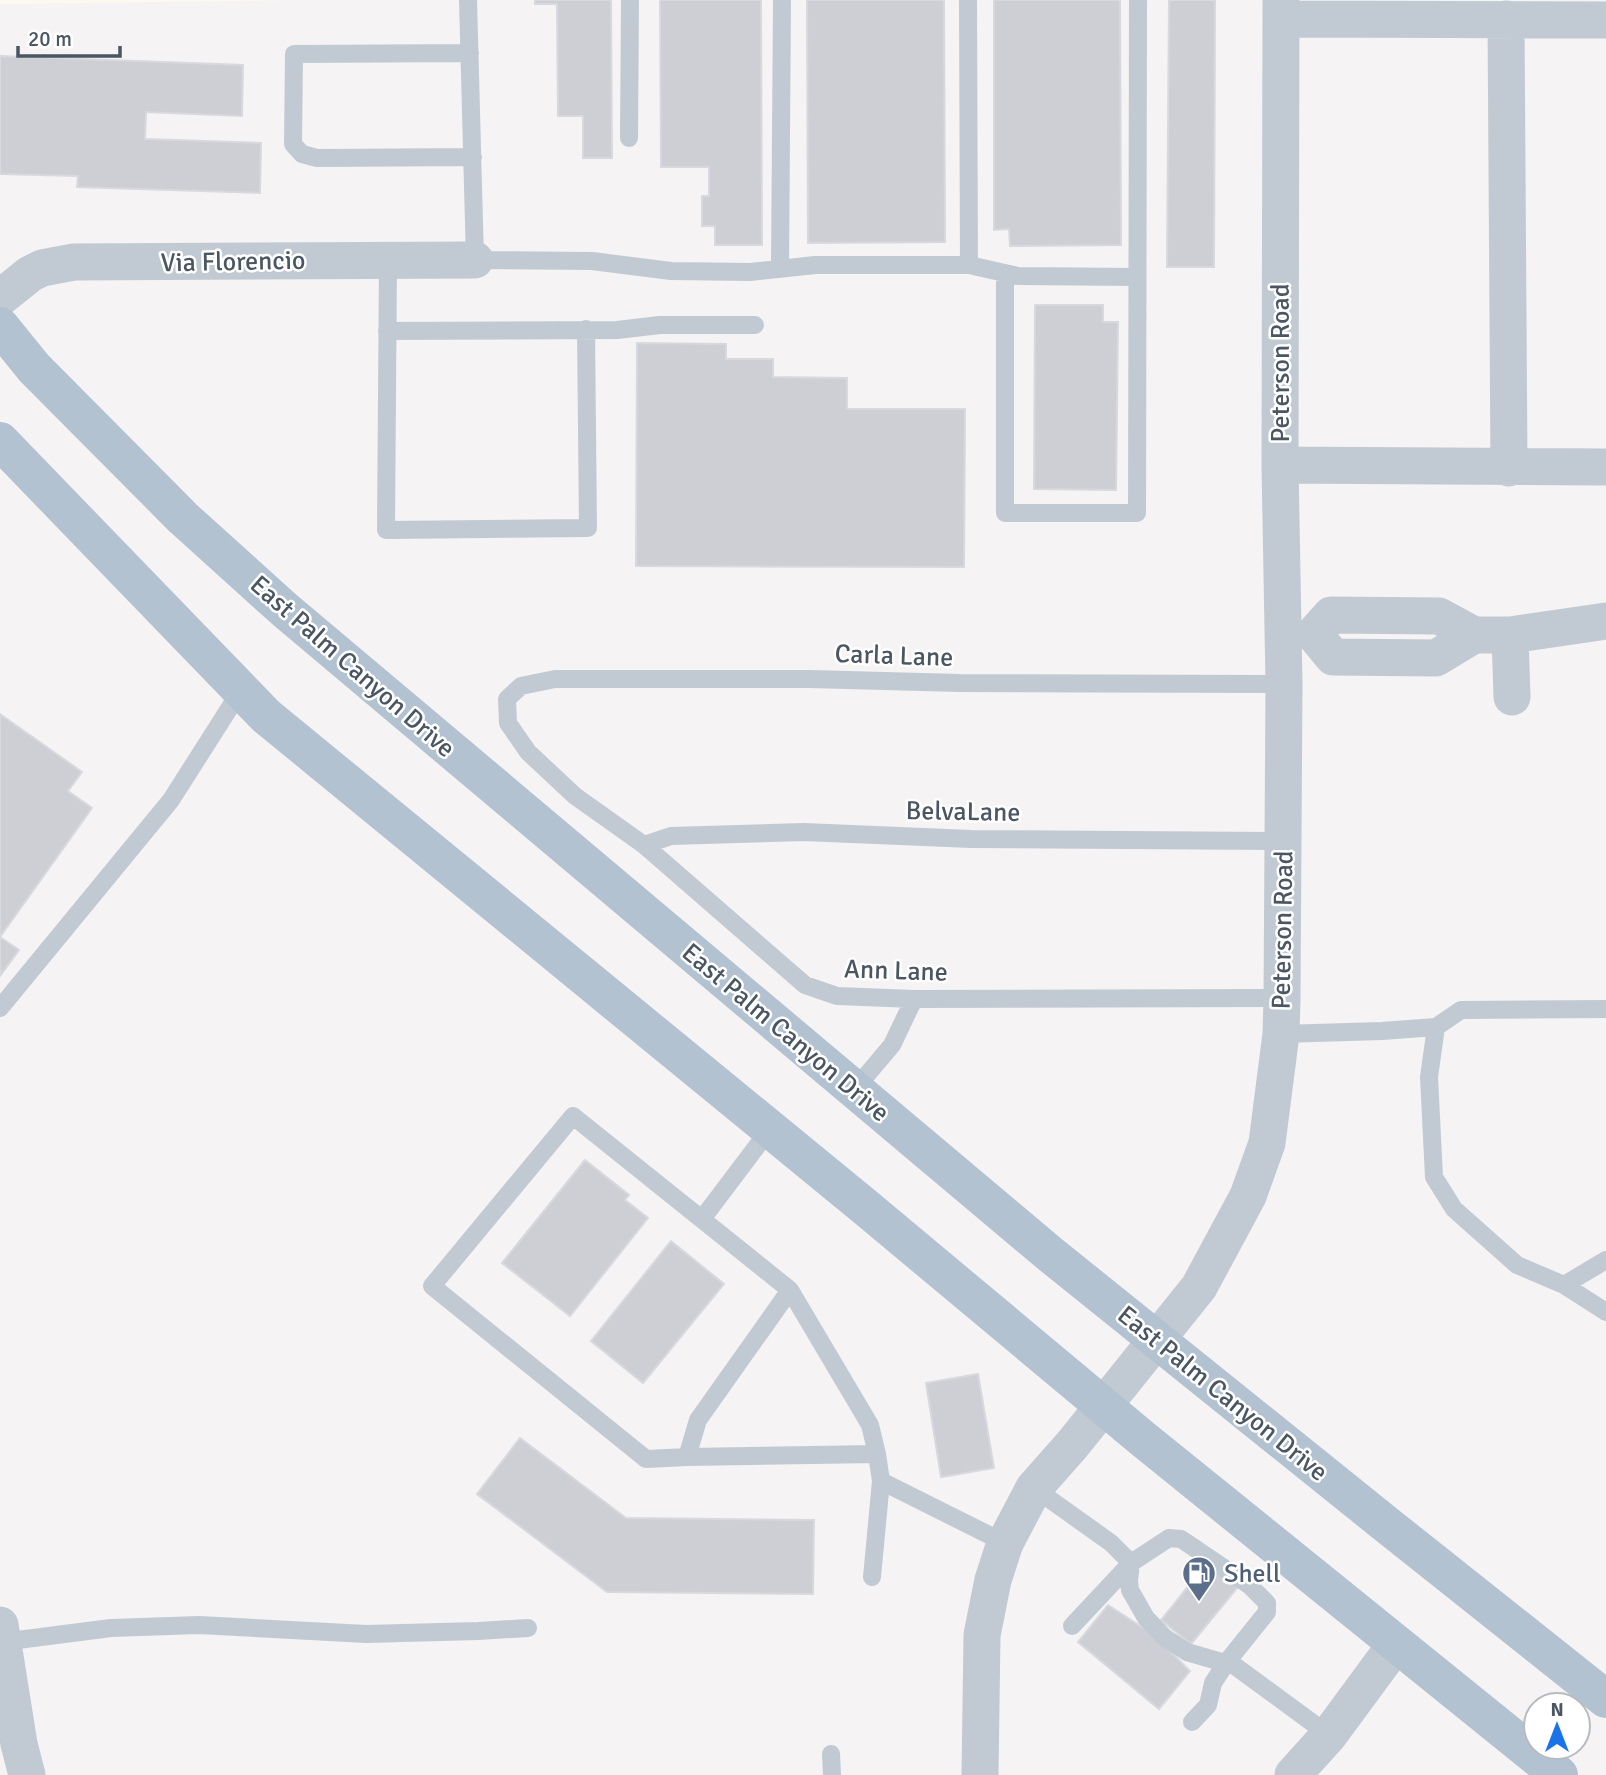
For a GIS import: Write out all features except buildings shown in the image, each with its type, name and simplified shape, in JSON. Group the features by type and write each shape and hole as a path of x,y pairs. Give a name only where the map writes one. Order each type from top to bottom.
{"main road":[{"name":"East Palm Canyon Drive","path":"0,326 34,368 183,518 285,610 1050,1254 1606,1699"},
{"path":"0,441 266,716 1103,1406 1559,1775"}],"street":[{"path":"1281,10 1606,20"},
{"name":"Peterson Road","path":"980,1775 982,1635 993,1580 1005,1544 1034,1488 1199,1287 1248,1196 1266,1143 1281,1034 1284,684 1299,634 1280,465 1281,10"},
{"path":"1506,19 1509,467"},
{"name":"Via Florencio","path":"0,298 42,268 74,262 475,260"},
{"path":"1280,465 1606,467"},
{"path":"1299,634 1333,657 1436,658 1474,635 1510,635 1606,621"},
{"path":"1510,635 1512,698"},
{"path":"1,1634 19,1744 27,1775"},
{"path":"1293,1775 1329,1735 1396,1644"}],"lane":[{"path":"468,0 475,260 592,261 671,271 750,272 815,265 969,265 1018,276 1137,277"},
{"path":"629,138 630,0"},
{"path":"780,269 782,0"},
{"path":"968,0 969,265"},
{"path":"1005,273 1005,513 1137,513 1138,0"},
{"path":"470,53 294,54 293,144 302,154 317,158 473,157"},
{"path":"388,260 386,530 588,528 586,329"},
{"path":"387,331 617,330 660,325 755,325"},
{"name":"Carla Lane","path":"507,699 521,686 555,679 1284,684"},
{"path":"0,1008 171,800 241,690"},
{"name":"Ann Lane","path":"507,699 508,723 528,752 575,796 644,845 805,985 837,996 914,999 1282,998"},
{"name":"BelvaLane","path":"644,845 671,836 804,832 971,839 1283,841"},
{"path":"854,1090 892,1045 914,999"},
{"path":"1281,1034 1436,1027 1461,1010 1606,1009"},
{"path":"1436,1027 1429,1077 1434,1177 1454,1209 1517,1265 1564,1285 1606,1312"},
{"path":"872,1577 880,1481 877,1454 870,1425 790,1290 573,1116 432,1286 646,1459 877,1454"},
{"path":"702,1219 770,1129"},
{"path":"1564,1285 1606,1261"},
{"path":"687,1457 698,1420 790,1290"},
{"path":"880,1481 1005,1544"},
{"path":"1034,1488 1111,1543 1131,1563"},
{"path":"1072,1626 1131,1563 1169,1538 1190,1545 1233,1573 1267,1603 1268,1612 1226,1663 1213,1683 1208,1705 1192,1722"},
{"path":"1131,1563 1130,1590 1146,1618 1164,1637 1187,1652 1236,1666 1329,1735"},
{"path":"1,1634 199,1625 366,1634 528,1628"},
{"path":"831,1754 832,1775"}],"shaded area":[{"path":"0,0 306,0 0,4"}],"place":[{"name":"Shell","path":"1199,1603"}]}
